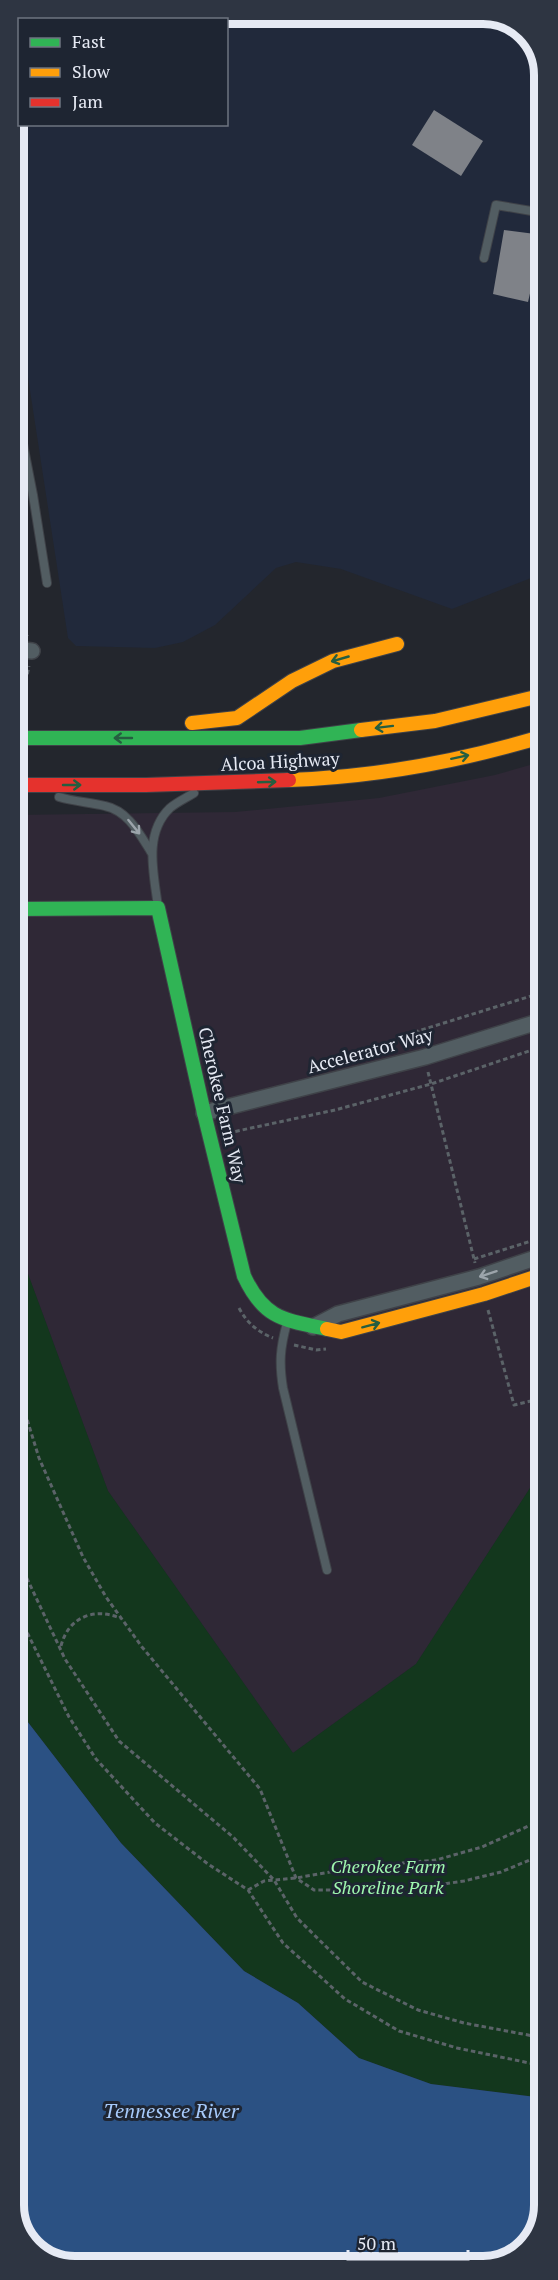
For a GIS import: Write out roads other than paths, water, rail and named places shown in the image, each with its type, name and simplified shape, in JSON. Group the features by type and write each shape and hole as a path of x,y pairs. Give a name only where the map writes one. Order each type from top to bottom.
{"main road":[{"path":"175,724 237,718 292,681 333,661 397,644"},
{"name":"Alcoa Highway","path":"24,738 300,738 435,721 534,697"},
{"path":"24,734 42,725 118,724"},
{"name":"Alcoa Highway","path":"24,785 324,779 410,767 534,739"},
{"path":"24,909 158,908"},
{"name":"Cherokee Farm Way","path":"158,908 209,1135 244,1276 253,1294 267,1310 287,1322 341,1332 484,1294 534,1277"}],"street":[{"path":"24,650 32,651"},
{"name":"Accelerator Way","path":"204,1113 425,1057 534,1023"},
{"path":"313,1327 338,1314 479,1277 534,1258"}],"lane":[{"path":"484,258 495,205 534,212"},
{"path":"24,450 47,583"},
{"name":"Cherokee Farm Way","path":"158,908 151,852 155,833 171,807 210,783"},
{"name":"Cherokee Farm Way","path":"24,787 78,803 105,806 119,811 134,825 151,852"},
{"path":"287,1322 281,1342 279,1362 283,1388 327,1570"}],"water":[{"name":"Tennessee River","path":"24,1717 121,1843 244,1971 298,2003 359,2058 431,2084 534,2097 533,2215 529,2228 517,2243 499,2253 483,2256 72,2256 55,2252 41,2243 31,2230 24,2205"}],"park label":[{"name":"Cherokee Farm Shoreline Park","path":"388,1876"}]}
